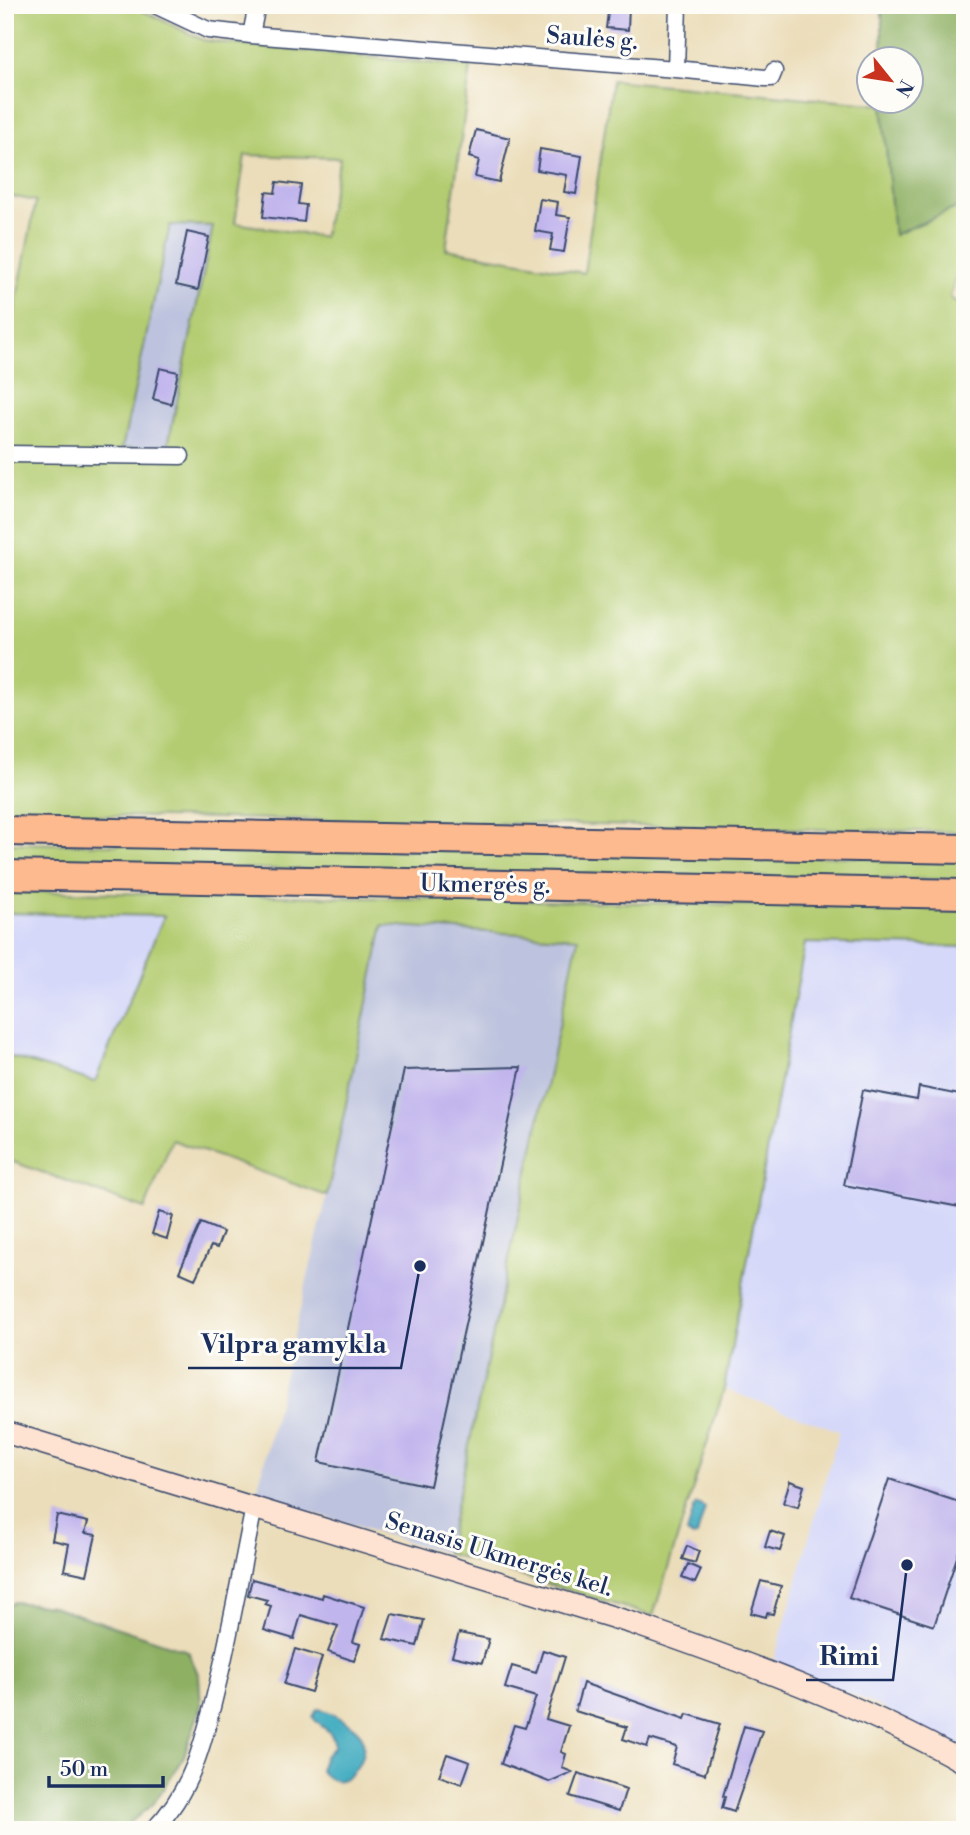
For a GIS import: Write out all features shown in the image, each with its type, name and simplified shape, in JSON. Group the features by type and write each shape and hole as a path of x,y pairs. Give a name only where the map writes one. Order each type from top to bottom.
{"highway":[{"name":"Ukmergės g.","path":"5,831 965,849"},
{"name":"Ukmergės g.","path":"5,876 965,894"}],"main road":[{"name":"Senasis Ukmergės kel.","path":"5,1432 632,1623 720,1653 882,1722 965,1763"}],"street":[{"name":"Saulės g.","path":"155,5 208,30 251,35 676,68 765,78 771,78 774,71"},
{"path":"251,35 257,5"},
{"path":"676,68 678,5"},
{"path":"5,454 181,456"},
{"path":"153,1830 179,1799 204,1740 233,1619 254,1507"}],"shaded area":[{"path":"170,224 213,226 168,446 122,449"},
{"path":"5,913 164,916 95,1082 5,1055"},
{"path":"383,925 578,938 446,1553 256,1496 327,1196"},
{"path":"805,943 965,947 965,1753 876,1705 774,1661 839,1431 724,1389"}],"green space":[{"path":"5,5 131,5 203,40 471,67 446,249 584,273 612,80 855,102 855,116 883,116 894,235 965,204 965,251 950,297 965,312 965,832 5,814 5,359 36,201 5,195","holes":["245,155 340,158 323,237 235,223","170,225 213,226 168,445 122,449"]},
{"path":"882,5 965,5 965,204 894,235 883,116 925,116 925,46 882,46"},
{"path":"5,843 965,859 965,880 5,865"},
{"path":"5,891 965,909 965,947 805,943 724,1389 653,1616 446,1553 578,938 383,925 327,1196 172,1140 145,1209 5,1159 5,1055 95,1082 164,916 5,913"},
{"path":"14,1602 52,1606 188,1651 199,1676 201,1706 184,1756 154,1803 121,1830 5,1830 5,1606"}],"water":[{"path":"695,1505 705,1508 697,1536 693,1537 687,1533"},
{"path":"317,1709 342,1719 361,1734 362,1755 353,1773 346,1778 329,1778 320,1770 325,1756 334,1747 334,1741 330,1733 313,1717"}],"building":[{"path":"609,5 629,5 628,30 606,28"},
{"path":"476,130 510,138 499,182 475,177 479,160 469,157"},
{"path":"540,149 582,156 576,194 564,192 567,175 537,170"},
{"path":"277,182 301,185 298,204 306,205 304,222 263,217 266,192 275,193"},
{"path":"540,199 558,202 556,215 570,217 564,252 550,250 553,234 535,231"},
{"path":"187,232 209,237 198,290 176,285"},
{"path":"160,368 178,372 171,404 153,399"},
{"path":"521,1067 430,1486 319,1462 404,1070"},
{"path":"919,1087 965,1096 965,1208 844,1185 863,1090 917,1100"},
{"path":"159,1212 173,1216 167,1239 152,1234"},
{"path":"201,1223 223,1232 217,1248 211,1246 195,1279 179,1272"},
{"path":"889,1479 965,1504 965,1533 934,1626 849,1598"},
{"path":"790,1481 804,1486 798,1507 783,1503"},
{"path":"57,1515 88,1522 85,1533 96,1535 87,1575 64,1570 69,1544 52,1540"},
{"path":"770,1531 785,1536 780,1551 765,1547"},
{"path":"687,1546 699,1551 695,1563 682,1559"},
{"path":"688,1564 701,1570 695,1583 682,1578"},
{"path":"252,1579 322,1598 323,1594 364,1607 353,1642 360,1644 354,1661 328,1652 338,1626 301,1615 294,1639 264,1630 271,1606 265,1604 267,1600 248,1595"},
{"path":"761,1581 781,1586 773,1614 767,1613 766,1617 751,1613"},
{"path":"392,1614 424,1620 417,1646 384,1639"},
{"path":"459,1633 489,1639 482,1663 452,1656"},
{"path":"295,1649 322,1657 311,1692 284,1684"},
{"path":"543,1650 565,1657 546,1719 569,1726 561,1752 566,1754 562,1768 572,1772 549,1782 501,1764 514,1725 525,1728 536,1697 505,1688 512,1666 536,1673"},
{"path":"583,1683 685,1719 687,1714 720,1724 705,1774 672,1764 677,1747 650,1739 647,1747 623,1739 627,1727 575,1711"},
{"path":"744,1726 762,1731 734,1812 722,1808 723,1796"},
{"path":"447,1754 470,1762 462,1784 439,1776"},
{"path":"578,1773 626,1789 619,1811 570,1796"}],"place":[{"name":"Vilpra gamykla","path":"420,1266"},
{"name":"Rimi","path":"907,1565"}]}
